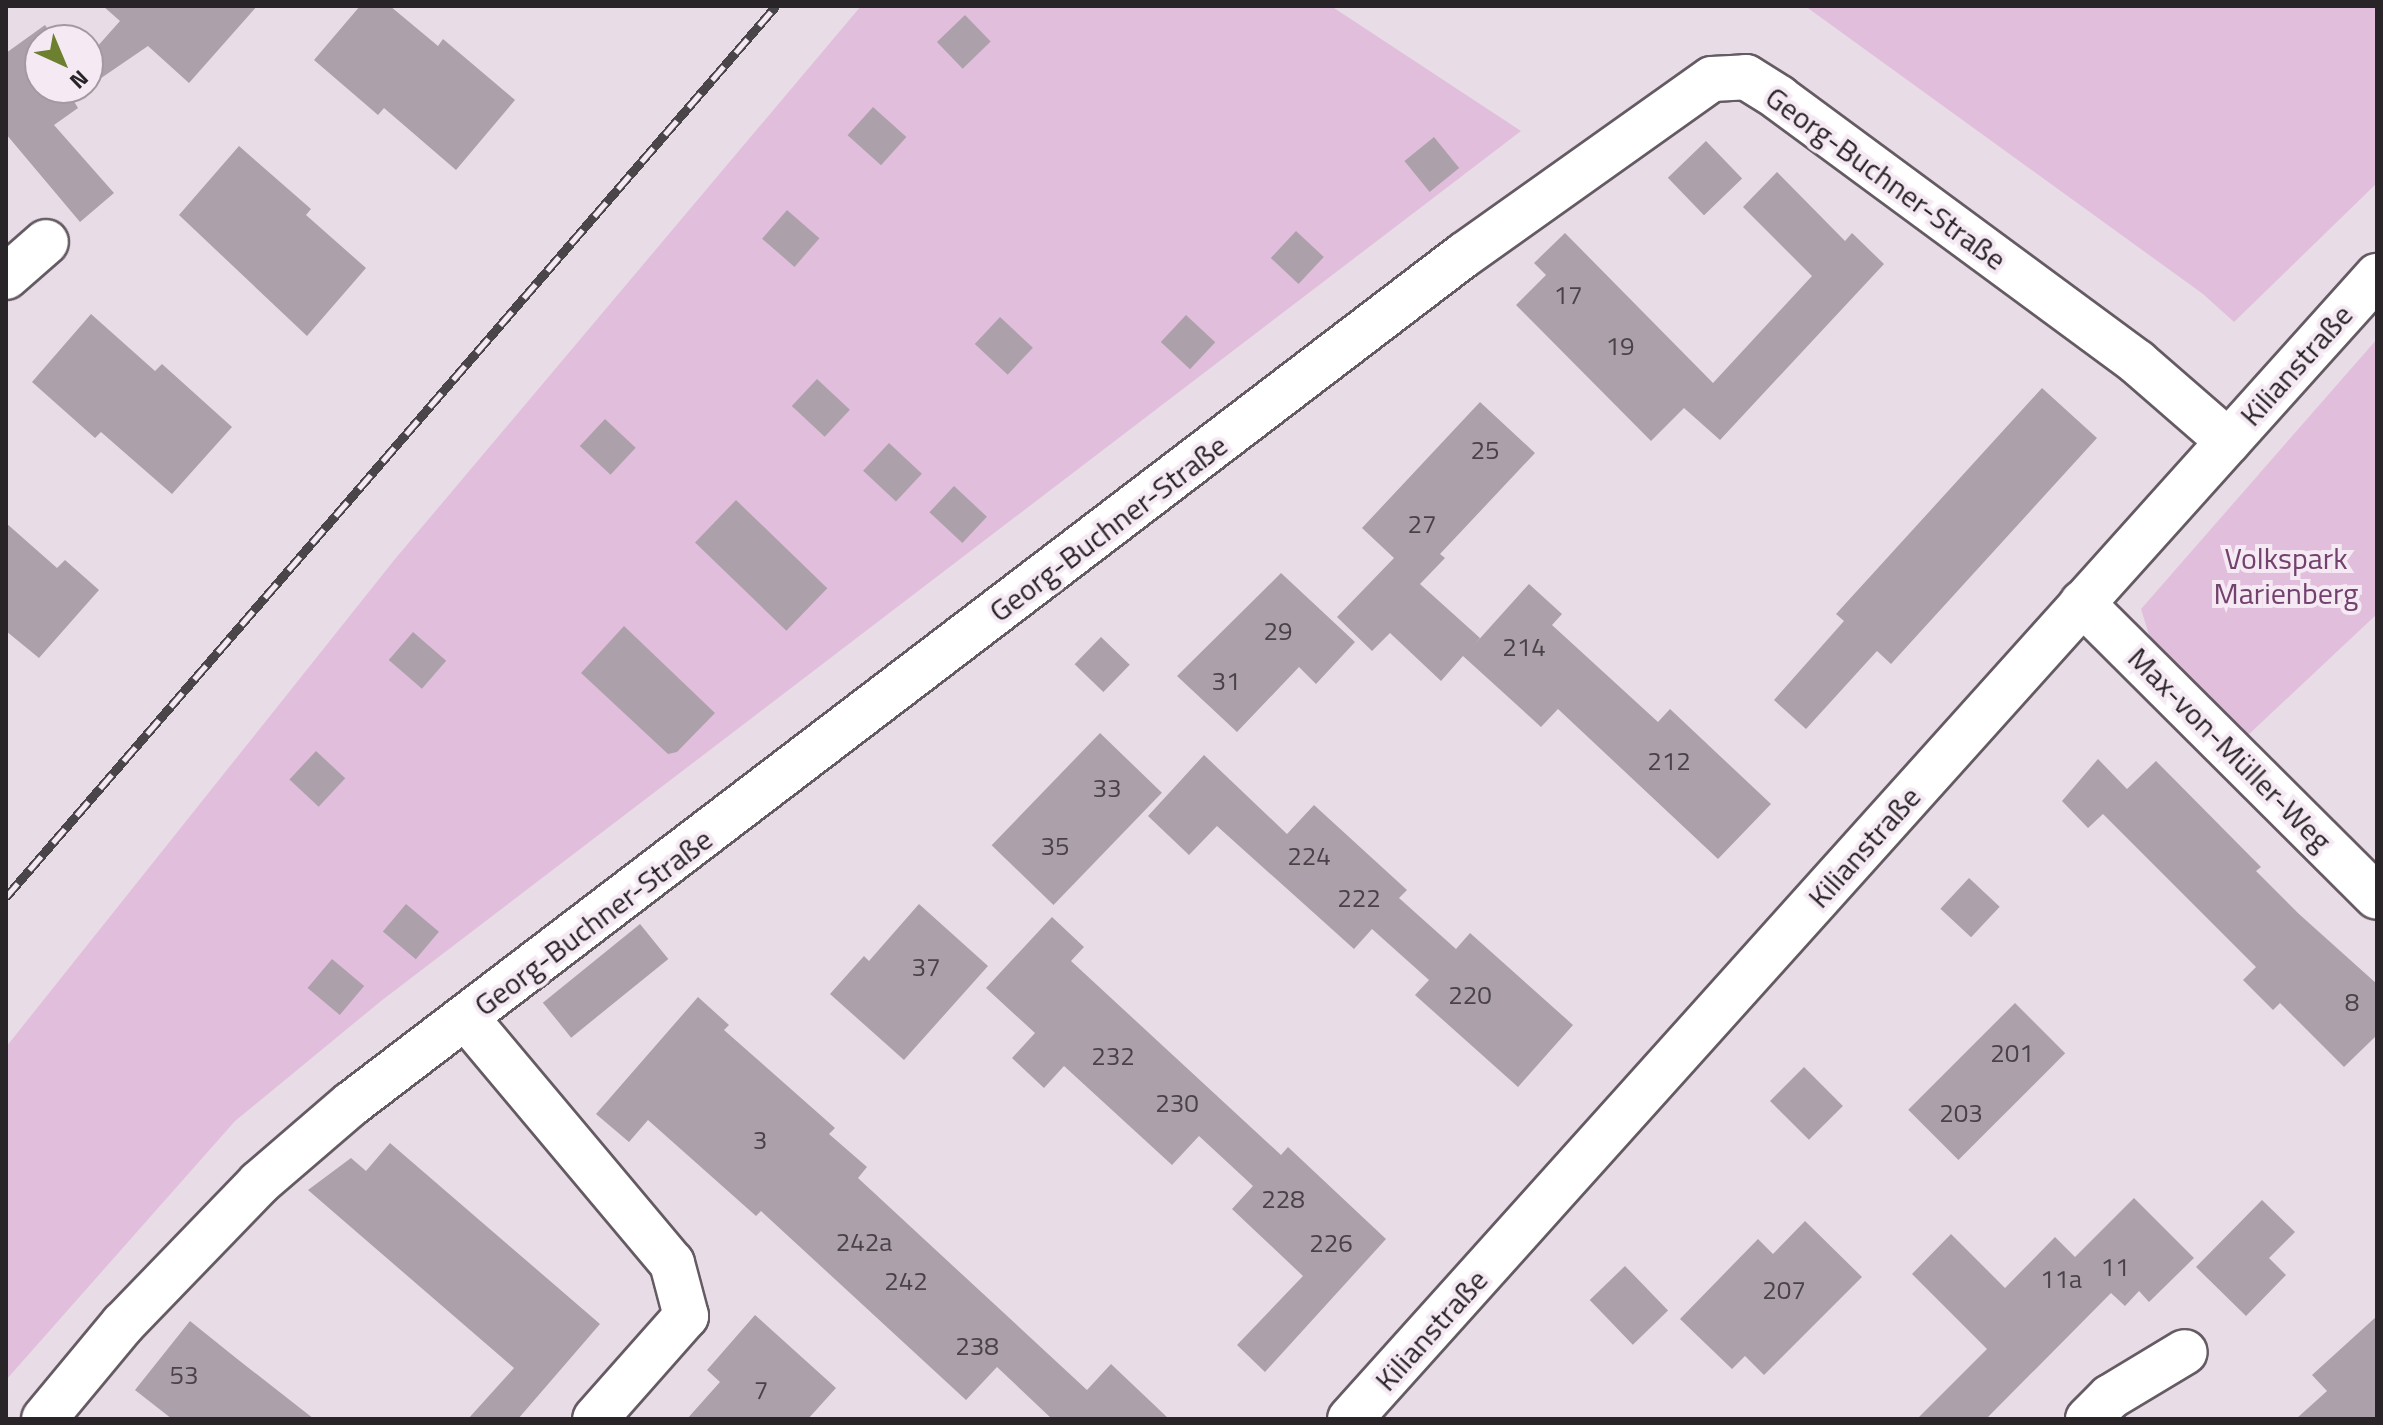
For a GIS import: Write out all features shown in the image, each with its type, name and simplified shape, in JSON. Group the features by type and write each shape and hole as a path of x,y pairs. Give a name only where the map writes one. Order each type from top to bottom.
{"street":[{"name":"Georg-Buchner-Straße","path":"44,1419 123,1324 259,1183 351,1104 467,1019 1464,255 1712,79 1746,77 1779,98 2137,362 2228,441"},
{"path":"6,277 46,242"},
{"name":"Kilianstraße","path":"1350,1419 2377,276"},
{"name":"Max-von-Müller-Weg","path":"2082,603 2377,897"},
{"path":"467,1019 672,1263 686,1316 595,1419"},
{"path":"2088,1419 2110,1397 2185,1352"}],"green space":[{"path":"861,6 1331,6 1521,131 381,1001 235,1121 6,1380 6,1047 395,559"},
{"path":"1805,6 2377,6 2377,183 2234,322 2203,294"},
{"name":"Volkspark Marienberg","path":"2377,339 2377,614 2247,736 2150,638 2141,609"}],"building":[{"path":"103,6 257,6 189,83 148,46 104,76 104,39 120,21"},
{"path":"360,6 390,6 438,46 443,39 515,100 456,170 384,108 378,115 314,60"},
{"path":"965,15 991,42 963,69 937,42"},
{"path":"24,40 24,104 76,104 78,108 54,125 114,193 80,222 6,134 6,53"},
{"path":"873,107 906,137 881,165 848,135"},
{"path":"1434,137 1459,168 1430,192 1404,161"},
{"path":"1706,141 1742,178 1704,215 1668,178"},
{"path":"239,146 311,209 306,215 366,268 307,336 179,215"},
{"path":"1777,172 1845,241 1852,233 1884,264 1720,440 1684,408 1651,441 1516,305 1546,275 1534,263 1565,233 1713,383 1812,276 1743,207"},
{"path":"787,210 819,238 795,267 762,239"},
{"path":"1296,231 1324,257 1299,284 1271,258"},
{"path":"91,314 155,371 162,364 232,427 172,494 101,432 95,438 32,382"},
{"path":"1186,315 1215,342 1190,369 1161,342"},
{"path":"1000,317 1033,348 1008,375 975,344"},
{"path":"817,379 850,410 825,437 792,406"},
{"path":"2042,388 2097,438 1891,664 1877,651 1806,729 1774,700 1844,621 1836,614"},
{"path":"1480,402 1535,453 1440,554 1445,558 1420,584 1480,638 1474,645 1529,584 1562,614 1552,625 1658,722 1670,709 1771,804 1718,859 1558,709 1541,727 1463,656 1441,681 1390,633 1372,651 1337,617 1394,558 1362,528"},
{"path":"605,419 636,448 610,475 580,446"},
{"path":"889,443 922,474 896,501 863,471"},
{"path":"954,486 987,517 962,543 929,512"},
{"path":"736,500 827,588 786,631 695,542"},
{"path":"6,523 57,568 65,560 99,590 39,658 6,631"},
{"path":"1281,573 1355,642 1316,684 1299,667 1237,732 1177,676"},
{"path":"624,626 715,713 677,752 668,754 581,673"},
{"path":"413,632 446,661 422,689 389,660"},
{"path":"1101,637 1130,665 1103,692 1075,664"},
{"path":"1100,733 1162,793 1053,905 992,845"},
{"path":"316,751 345,778 319,807 289,780"},
{"path":"1204,755 1287,834 1314,805 1407,890 1399,898 1456,949 1470,933 1573,1025 1518,1087 1415,995 1429,980 1372,929 1354,949 1217,826 1189,855 1148,816"},
{"path":"2098,759 2127,789 2156,761 2261,867 2256,871 2377,984 2377,1035 2344,1067 2280,1003 2273,1010 2243,980 2256,967 2103,814 2088,828 2062,801"},
{"path":"1969,878 2000,907 1971,937 1940,909"},
{"path":"406,904 439,932 416,959 383,932"},
{"path":"919,904 988,966 904,1060 830,994 864,956 869,961"},
{"path":"1052,917 1084,947 1071,961 1281,1155 1288,1147 1386,1239 1265,1372 1237,1345 1303,1276 1232,1209 1253,1186 1199,1136 1172,1165 1064,1066 1044,1088 1012,1058 1035,1033 986,988"},
{"path":"640,924 668,959 571,1038 543,1003"},
{"path":"332,959 364,986 340,1015 308,988"},
{"path":"698,997 729,1025 724,1030 835,1128 829,1134 867,1167 858,1178 1087,1390 1111,1364 1169,1419 1052,1419 997,1367 966,1400 761,1211 756,1216 648,1120 629,1142 596,1114"},
{"path":"2015,1003 2065,1053 1958,1160 1908,1110"},
{"path":"1804,1067 1843,1106 1809,1140 1770,1101"},
{"path":"390,1143 600,1324 518,1419 468,1419 514,1368 308,1190 351,1158 366,1171"},
{"path":"2134,1198 2194,1258 2149,1302 2139,1291 2125,1306 2111,1293 1986,1419 1917,1419 1987,1349 1912,1274 1951,1234 2005,1288 2055,1237 2075,1257"},
{"path":"2262,1200 2295,1232 2269,1258 2286,1275 2246,1316 2196,1267"},
{"path":"1805,1221 1862,1277 1764,1375 1745,1356 1732,1369 1680,1319 1758,1239 1773,1254"},
{"path":"1625,1266 1668,1311 1633,1345 1590,1300"},
{"path":"755,1315 836,1388 808,1419 687,1419 720,1382 707,1370"},
{"path":"2377,1316 2377,1419 2296,1419 2327,1391 2312,1375"},
{"path":"190,1321 314,1419 172,1419 135,1390"}],"railway":[{"path":"6,897 776,6"}]}
